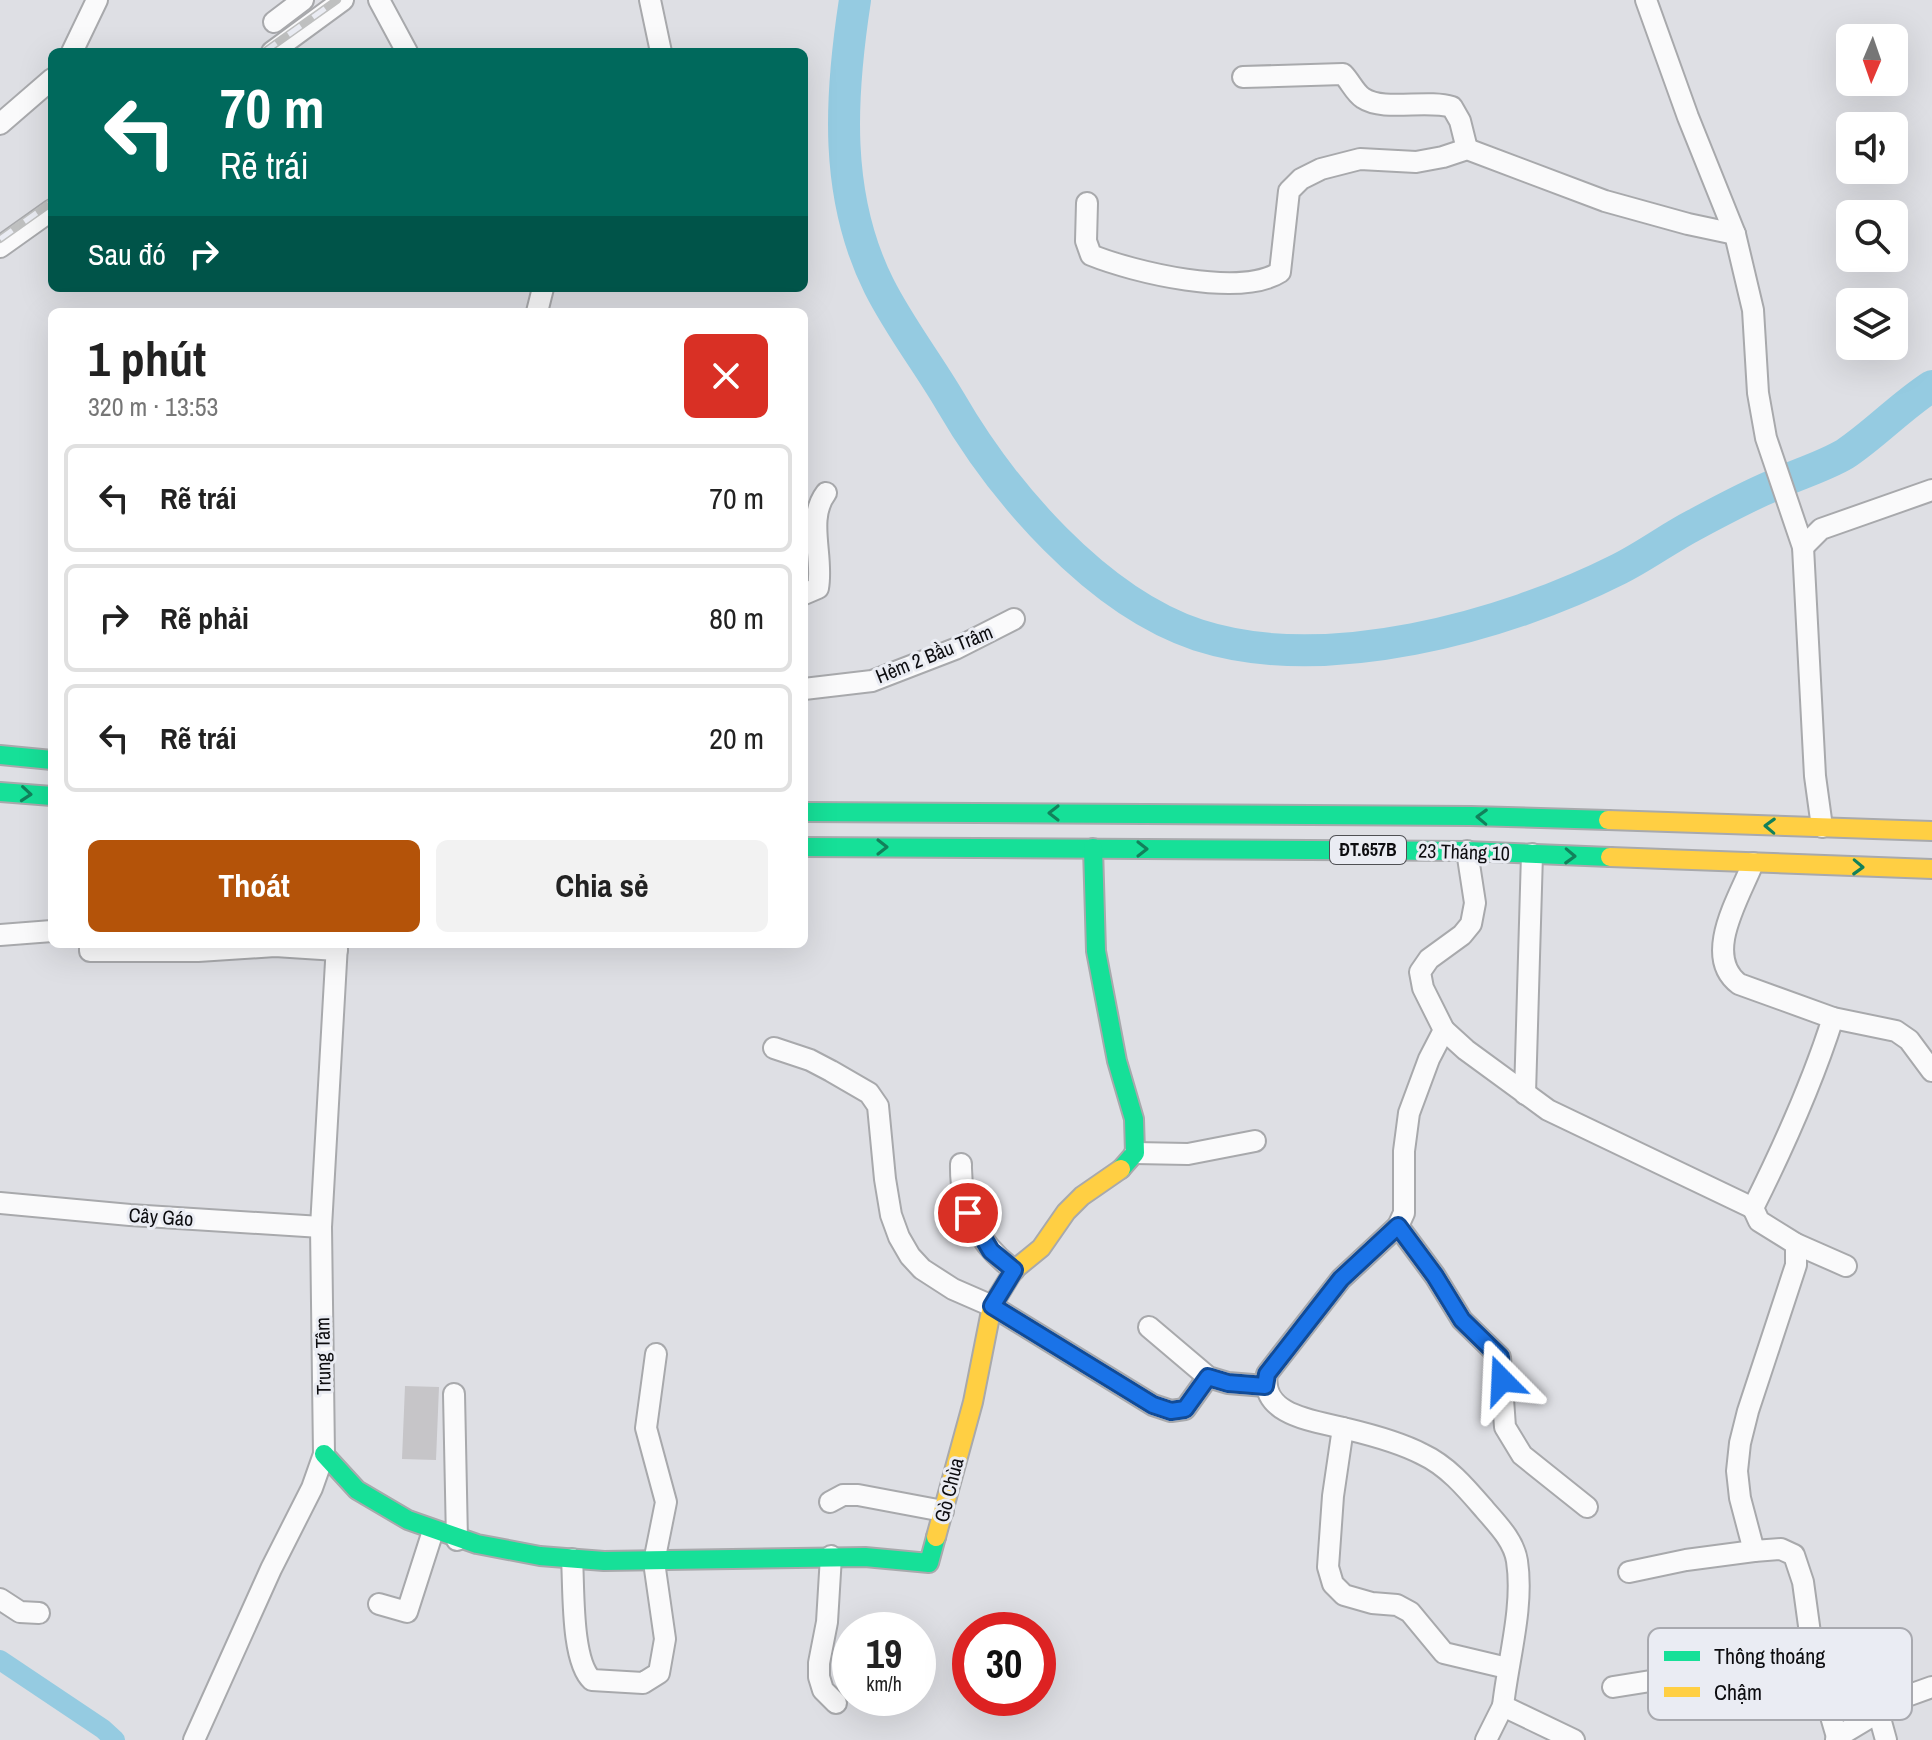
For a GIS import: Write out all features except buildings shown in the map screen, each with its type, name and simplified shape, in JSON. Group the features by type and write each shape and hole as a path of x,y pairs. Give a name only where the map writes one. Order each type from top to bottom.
{"main road":[{"path":"0,755 48,760"},
{"path":"0,792 48,796"},
{"name":"23 Tháng 10","path":"808,812 1460,816 1932,831"},
{"path":"1821,866 1822,827"},
{"name":"23 Tháng 10","path":"808,847 1467,851 1932,869"},
{"path":"1093,848 1096,951 1117,1061 1134,1119 1135,1153"},
{"name":"Gò Chùa","path":"324,1454 356,1489 385,1509 457,1540 551,1559 654,1562 831,1556 891,1557 929,1563 973,1402 992,1306 1014,1270 1041,1248 1066,1212 1082,1196 1125,1166 1135,1153"}],"street":[{"path":"74,48 97,0"},
{"path":"274,22 303,0"},
{"path":"277,48 343,0"},
{"path":"379,0 405,48"},
{"path":"650,0 660,48"},
{"path":"1646,0 1735,234 1753,310 1758,393 1766,438 1803,547 1815,776 1822,827"},
{"path":"1243,77 1343,74 1361,97 1373,103 1437,102 1452,107 1460,121 1467,149"},
{"path":"0,124 48,82"},
{"path":"1087,203 1086,241 1091,255 1198,282 1270,279 1280,272 1289,191 1301,179 1321,169 1360,159 1416,162 1467,149 1605,201 1735,234"},
{"path":"0,247 48,213"},
{"path":"1803,547 1821,529 1932,490"},
{"path":"808,592 818,588 820,570 816,518 818,504 826,493"},
{"name":"Hẻm 2 Bầu Trâm","path":"808,689 872,681 955,649 1014,619"},
{"path":"1467,851 1475,903 1471,924 1462,935 1429,959 1420,972 1419,980 1444,1030 1525,1094 1577,1125 1753,1208 1759,1221 1796,1244 1846,1266"},
{"path":"1525,1094 1532,854"},
{"path":"1753,863 1723,939 1722,960 1728,976 1761,993 1833,1018 1896,1031 1909,1040 1932,1071"},
{"path":"0,935 48,931"},
{"path":"90,948 90,951 198,951 244,948"},
{"name":"Trung Tâm","path":"194,1740 271,1569 312,1488 324,1454 321,1227 337,948"},
{"path":"1753,1208 1792,1130 1833,1018"},
{"path":"1444,1030 1429,1059 1409,1113 1404,1151 1404,1213 1398,1226 1341,1279 1267,1374 1265,1386 1273,1401 1290,1413 1416,1451 1436,1462 1459,1481 1511,1542 1517,1560 1512,1650 1503,1706 1486,1740"},
{"path":"774,1048 810,1060 869,1093 878,1106 891,1215 910,1256 934,1279 992,1306 1153,1405 1171,1411 1185,1409 1208,1377"},
{"path":"1135,1153 1188,1154 1255,1141"},
{"path":"961,1164 962,1192 974,1226 991,1251 1014,1270"},
{"name":"Cây Gáo","path":"0,1203 321,1227"},
{"path":"1398,1226 1435,1276 1462,1320 1500,1357 1505,1427 1522,1455 1587,1507"},
{"path":"1754,1551 1740,1498 1737,1471 1740,1443 1796,1265 1796,1244"},
{"path":"1149,1327 1208,1377 1228,1383 1265,1386"},
{"path":"572,1559 579,1653 587,1675 592,1680 643,1683 659,1673 665,1639 654,1562 666,1502 646,1428 656,1354"},
{"path":"454,1394 457,1540"},
{"path":"1343,1428 1333,1496 1328,1567 1333,1584 1344,1595 1372,1603 1397,1605 1410,1612 1444,1653 1507,1668"},
{"path":"830,1502 843,1495 858,1495 943,1511"},
{"path":"379,1604 407,1612 433,1531"},
{"path":"1629,1572 1686,1560 1781,1549 1794,1555 1803,1582 1809,1628"},
{"path":"831,1556 827,1622 819,1677 823,1690 832,1699"},
{"path":"0,1599 20,1612 39,1613"},
{"path":"1613,1687 1648,1681"},
{"path":"1912,1694 1932,1687"},
{"path":"1503,1706 1574,1740"},
{"path":"1837,1738 1864,1720"},
{"path":"1880,1720 1886,1740"}],"waterway":[{"path":"855,0 846,73 844,146 854,217 864,252 887,301 971,436 1024,506 1088,570 1124,597 1160,619 1198,635 1248,646 1301,650 1357,647 1413,639 1523,610 1619,569 1733,504 1836,459 1932,386"},
{"path":"0,1660 115,1740"}],"railway":[{"path":"270,48 337,0"},
{"path":"0,239 48,205"}],"traffic: fast":[{"path":"0,755 48,760"},
{"path":"0,792 48,796"},
{"path":"808,812 1471,816 1608,820"},
{"path":"808,847 1467,851 1610,857"},
{"path":"1093,848 1096,951 1117,1061 1134,1119 1135,1153 1121,1169"},
{"path":"324,1454 357,1490 408,1520 477,1544 540,1556 604,1561 865,1557 929,1563 936,1537"}],"traffic: slow":[{"path":"1608,820 1932,831"},
{"path":"1610,857 1932,869"},
{"path":"936,1537 973,1402 992,1306 1014,1270 1041,1248 1066,1212 1082,1196 1121,1169"}],"route":[{"path":"968,1213 991,1251 1014,1270 992,1306 1153,1405 1171,1411 1185,1409 1208,1377 1228,1383 1265,1386 1267,1374 1341,1279 1398,1226 1435,1276 1462,1320 1500,1357 1502,1380"}]}
